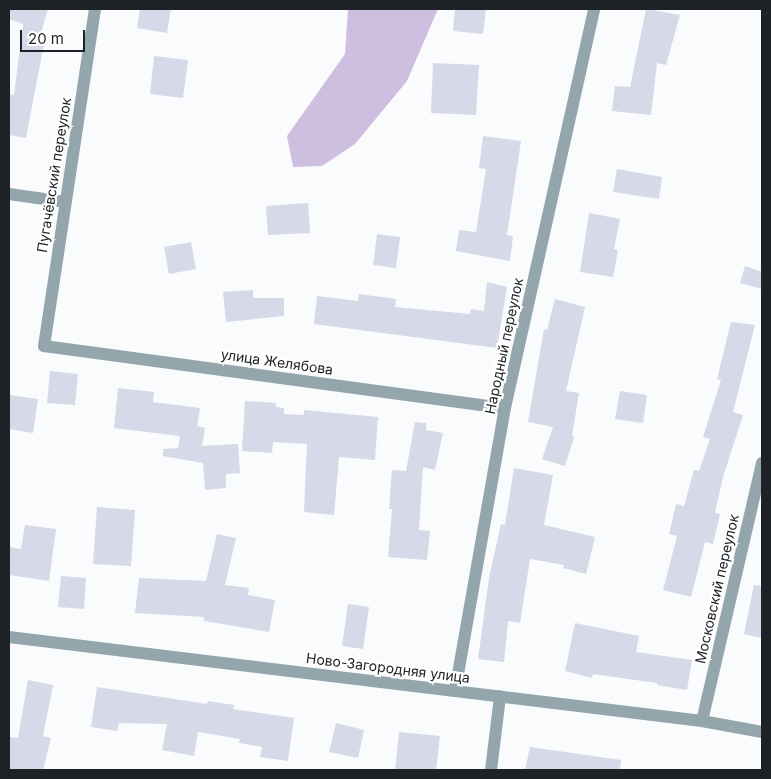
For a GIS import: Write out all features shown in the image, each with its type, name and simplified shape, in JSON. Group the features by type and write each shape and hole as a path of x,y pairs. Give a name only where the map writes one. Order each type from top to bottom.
{"street":[{"name":"Пугачёвский переулок","path":"44,346 95,9"},
{"name":"Народный переулок","path":"455,691 506,408 594,9"},
{"path":"9,194 65,202"},
{"name":"улица Желябова","path":"44,346 506,408"},
{"name":"Московский переулок","path":"702,721 762,463"},
{"name":"Ново-Загородняя улица","path":"9,637 702,721 762,732"},
{"path":"491,770 500,697"}],"shaded area":[{"path":"348,9 438,9 407,81 355,144 322,166 293,167 287,136 345,54"}],"building":[{"path":"9,9 48,9 38,43 44,44 26,138 9,135 9,94 14,95 23,24 9,19"},
{"path":"140,9 171,9 167,33 137,28"},
{"path":"455,9 486,9 483,34 453,31"},
{"path":"646,9 680,15 666,65 657,63 651,115 612,111 615,86 630,87"},
{"path":"154,56 188,60 183,98 150,94"},
{"path":"433,63 479,65 476,115 431,113"},
{"path":"483,136 521,141 507,235 513,236 510,261 456,251 459,230 476,232 486,169 479,168"},
{"path":"617,169 662,177 659,199 613,192"},
{"path":"308,203 310,233 268,235 266,206"},
{"path":"589,213 620,219 614,249 618,250 613,277 580,272"},
{"path":"377,234 400,237 396,268 373,265"},
{"path":"191,242 196,269 169,274 164,247"},
{"path":"745,266 762,272 762,289 740,283"},
{"path":"487,282 507,287 497,348 314,324 317,296 358,301 359,294 396,299 395,307 470,314 471,309 484,311"},
{"path":"253,290 253,298 284,298 284,316 226,322 223,292"},
{"path":"555,299 585,307 566,391 579,393 572,436 574,437 565,466 542,459 553,427 528,422 544,329 547,330"},
{"path":"731,322 755,325 733,412 743,415 723,477 715,513 720,514 713,544 705,542 691,597 663,590 677,536 669,534 676,504 684,506 694,470 699,471 710,439 703,437 721,380 717,379"},
{"path":"50,371 78,374 75,405 47,403"},
{"path":"118,388 154,392 153,402 200,408 197,426 205,428 202,446 238,444 240,473 226,474 226,488 205,490 203,463 163,456 163,449 178,448 180,436 114,428"},
{"path":"620,391 647,395 643,423 615,419"},
{"path":"9,395 38,399 33,433 9,429"},
{"path":"245,401 276,403 276,407 284,408 284,414 304,415 304,410 378,417 375,460 339,457 334,515 304,512 307,444 273,442 272,453 242,451"},
{"path":"415,422 426,423 426,430 443,433 435,470 423,467 419,530 430,531 427,560 388,557 392,509 389,509 392,470 406,471"},
{"path":"514,468 553,475 544,525 595,537 586,574 563,568 564,565 530,559 520,623 508,621 504,662 478,659 489,578 501,524 505,525"},
{"path":"97,507 135,510 131,566 93,564"},
{"path":"25,525 56,529 49,581 9,575 9,547 21,549"},
{"path":"217,534 236,538 225,585 249,588 248,595 275,600 269,632 204,621 204,617 135,613 139,578 206,581"},
{"path":"61,576 86,578 84,609 58,607"},
{"path":"754,585 762,586 762,638 744,634"},
{"path":"348,604 369,607 363,649 342,646"},
{"path":"575,623 639,636 636,652 692,660 687,690 657,685 657,683 593,674 592,678 565,671"},
{"path":"28,680 53,685 43,736 51,738 43,770 9,770 9,737 18,738"},
{"path":"97,687 207,704 208,701 234,705 233,709 294,718 288,761 260,757 262,747 239,743 240,739 198,732 194,756 162,750 167,724 119,723 117,731 91,727"},
{"path":"336,723 364,730 358,758 329,752"},
{"path":"399,732 440,736 436,770 395,770"},
{"path":"530,747 621,760 620,770 525,770"}]}
